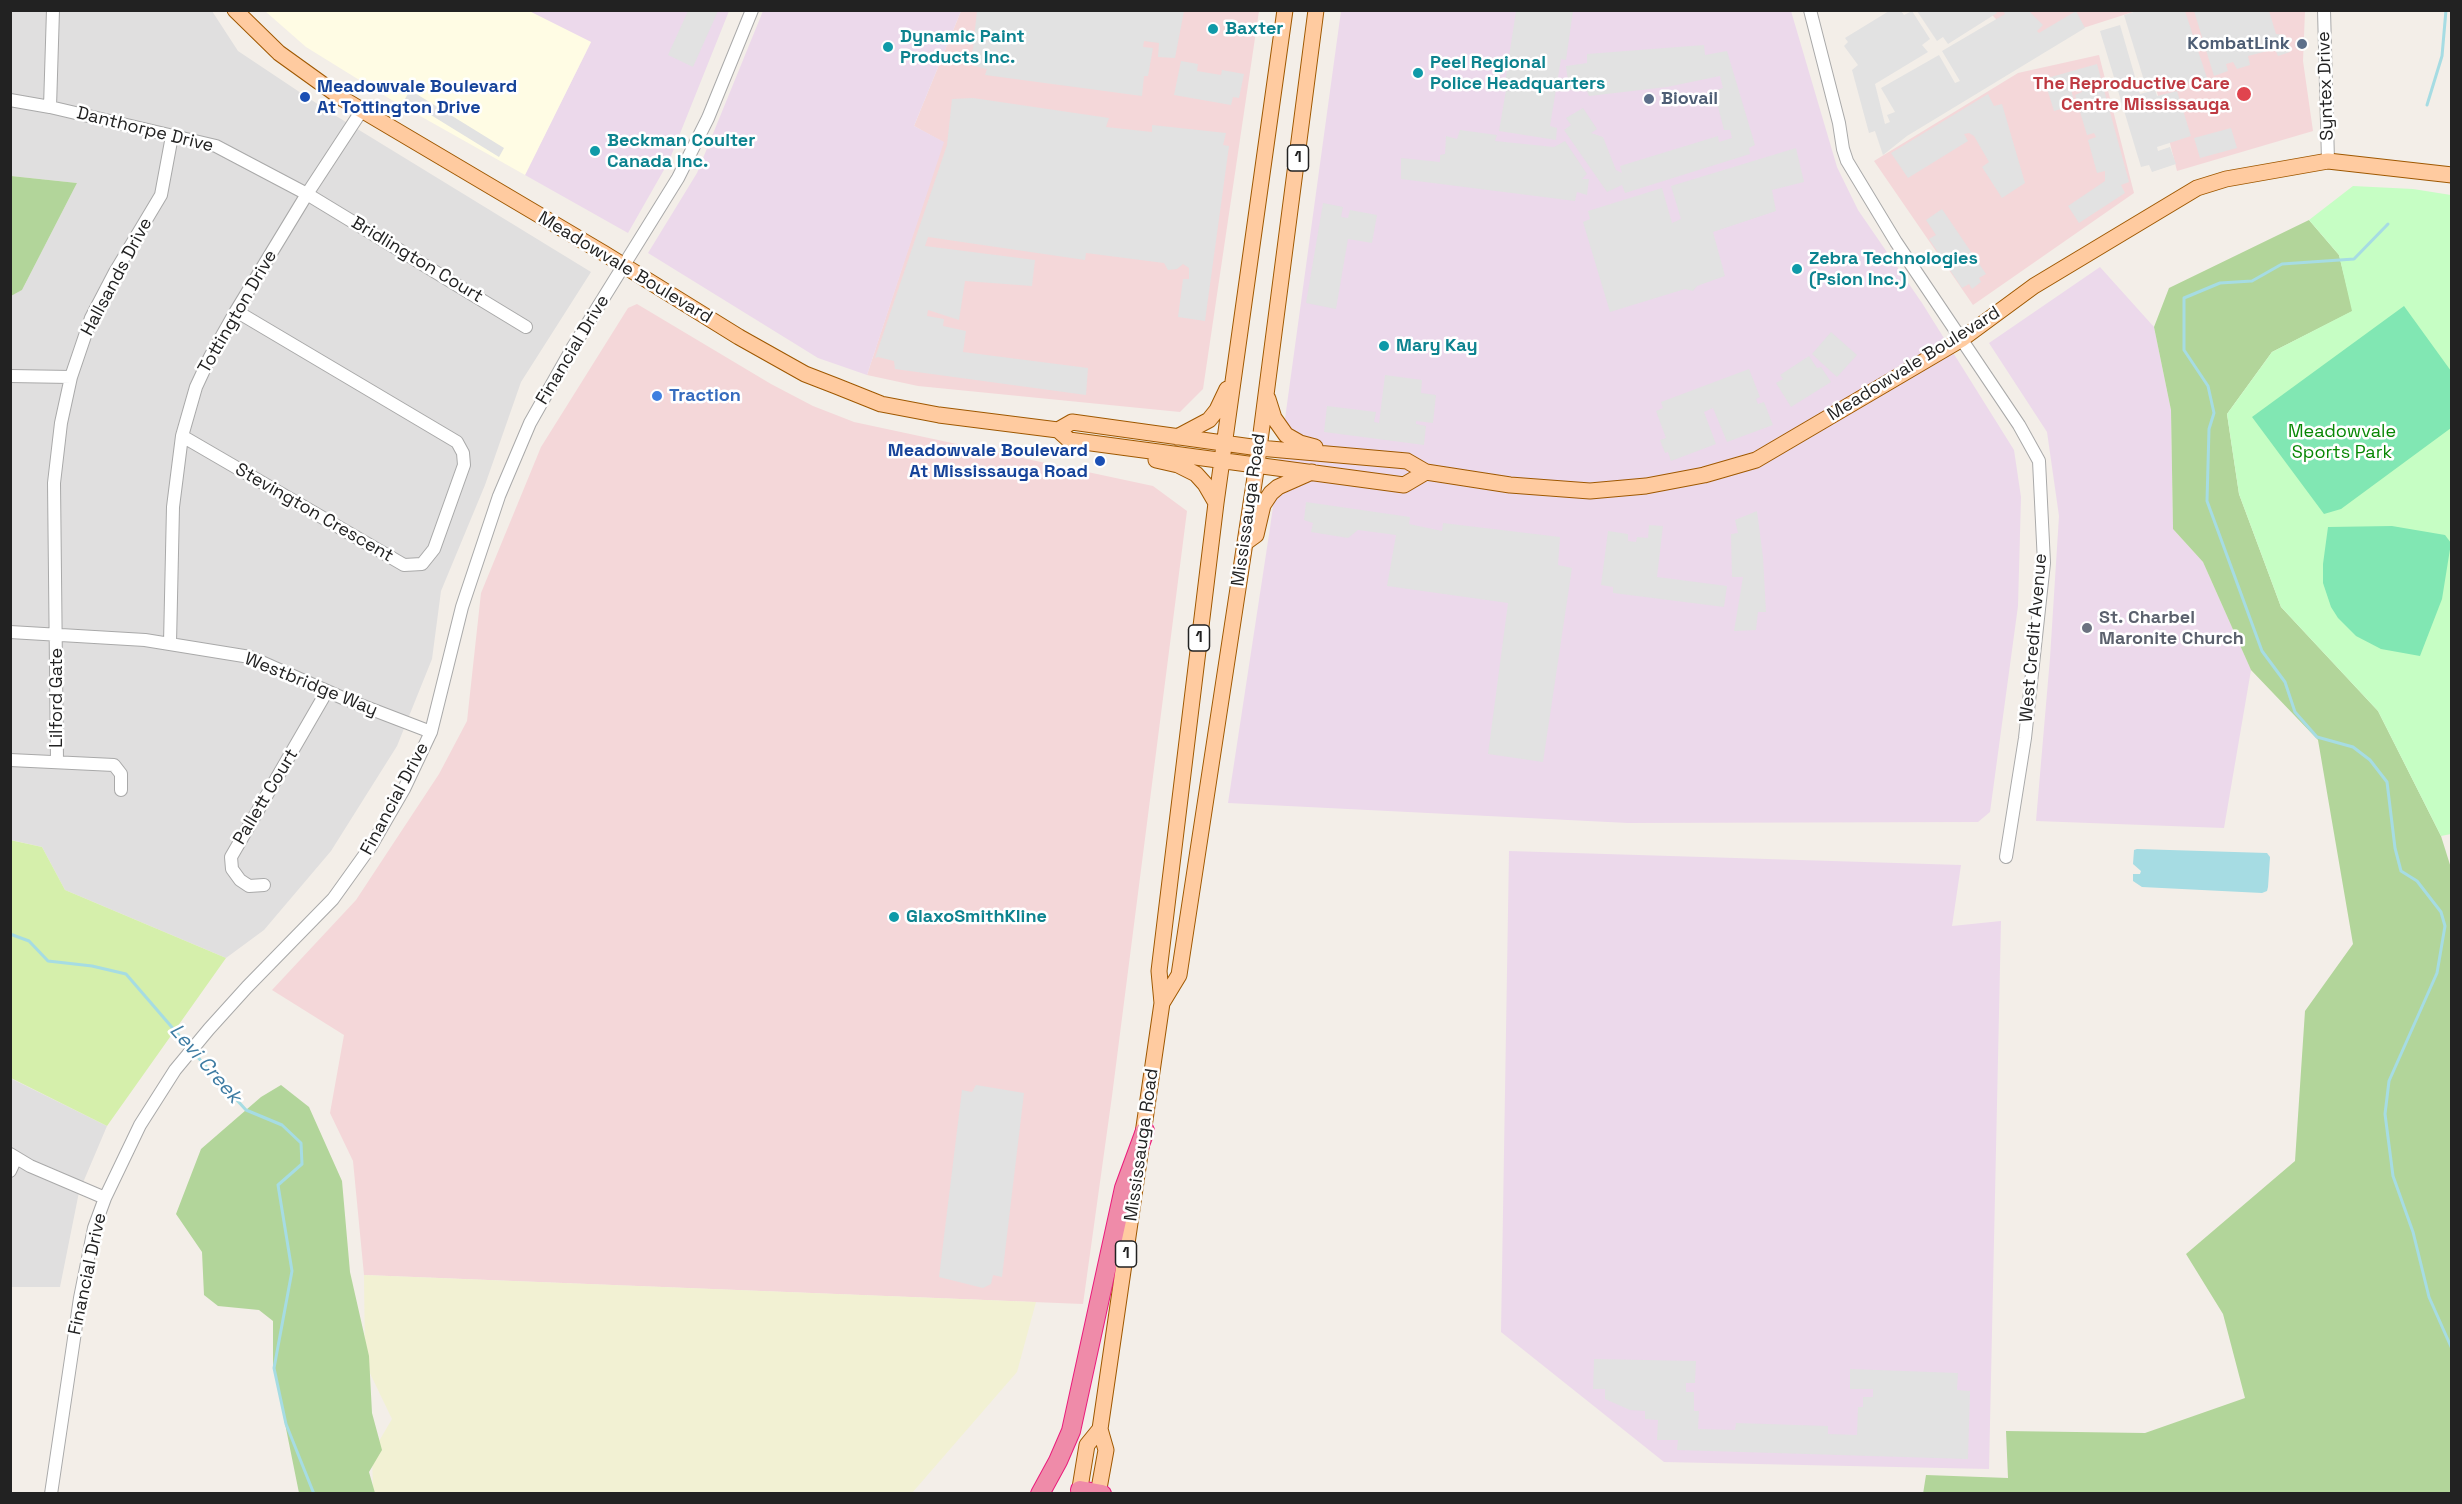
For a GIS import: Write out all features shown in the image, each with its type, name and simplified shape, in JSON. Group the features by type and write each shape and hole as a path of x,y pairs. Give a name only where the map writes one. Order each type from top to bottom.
{"highway":[{"path":"1040,1494 1071,1431 1124,1188 1145,1131"},
{"path":"1080,1492 1100,1493"}],"main road":[{"name":"Meadowvale Boulevard","path":"236,10 279,53 362,110 739,337 805,374 881,404 939,415 1058,430 1069,440 1142,449 1224,451 1259,448 1407,461 1426,472 1510,485 1590,491 1646,486 1704,475 1756,460 1962,339 2034,286 2197,188 2226,179 2328,161 2451,175"},
{"name":"Mississauga Road","path":"1100,1493 1106,1450 1100,1429 1162,1004 1159,971 1216,503 1285,10"},
{"name":"Mississauga Road","path":"1162,1004 1179,975 1257,464 1316,10"},
{"path":"1177,437 1209,420 1232,383"},
{"path":"1266,393 1274,418 1286,435 1328,454"},
{"name":"Meadowvale Boulevard","path":"1058,430 1072,422 1177,437 1257,464 1404,485 1426,472"},
{"path":"1142,449 1152,459 1178,465 1196,474 1216,503"},
{"path":"1245,543 1256,535 1263,505 1271,493 1278,487 1312,472"},
{"name":"Mississauga Road","path":"1080,1492 1087,1445 1100,1429"}],"street":[{"path":"50,107 53,10"},
{"name":"Financial Drive","path":"51,1494 80,1298 94,1228 105,1198 140,1125 175,1070 209,1029 333,899 355,870 404,789 431,732 462,607 499,496 530,423 683,168 708,118 752,10"},
{"name":"West Credit Avenue","path":"1810,10 1847,160 1893,237 2019,425 2039,461 2043,563 2025,738 2007,857"},
{"name":"Syntex Drive","path":"2325,10 2328,161"},
{"name":"Danthorpe Drive","path":"10,100 50,107 216,146 307,194"},
{"name":"Tottington Drive","path":"170,643 173,507 182,436 200,379 236,311 307,194 362,110"},
{"name":"Hallsands Drive","path":"57,635 54,483 61,423 71,377 92,318 115,272 160,195 172,135"},
{"name":"Bridlington Court","path":"307,194 526,327"},
{"name":"Stevington Crescent","path":"182,436 404,565 422,564 434,549 464,465 463,453 457,442 236,311"},
{"path":"10,376 71,377"},
{"name":"Westbridge Way","path":"10,632 145,639 250,657 327,691 431,732"},
{"name":"Lilford Gate","path":"57,635 57,761"},
{"name":"Pallett Court","path":"264,885 249,886 240,880 232,869 231,857 327,691"},
{"path":"10,760 114,765 121,774 121,790"},
{"path":"10,1171 13,1156 105,1198"}],"shaded area":[{"path":"977,10 1184,11 1175,58 1158,57 1159,43 1144,41 1143,47 1153,48 1148,76 1144,76 1142,96 985,75 987,69 971,65"},
{"path":"1995,10 1997,13 1948,44 1943,37 1937,41 1917,11"},
{"path":"2140,10 2185,11 2207,78 2179,86 2175,79 2146,87 2124,15"},
{"path":"11,11 212,11 238,51 328,111 591,272 521,382 485,485 441,591 432,659 397,746 331,851 264,930 226,958 65,890 42,847 11,840 11,296 22,290 77,183 11,176"},
{"path":"265,11 529,11 591,42 525,175 390,99 306,47"},
{"path":"529,11 729,11 669,161 628,233 525,175 591,42"},
{"path":"688,11 718,11 693,67 668,55"},
{"path":"763,11 961,11 914,126 944,142 867,375 818,358 648,253 697,173"},
{"path":"961,11 1259,11 1203,389 1180,412 918,386 867,375 943,142 914,126"},
{"path":"1341,11 1791,11 1837,167 1858,210 1922,303 2014,450 2021,497 2018,606 1990,812 1978,822 1628,823 1228,803 1270,528"},
{"path":"1516,11 1573,11 1566,60 1561,59 1550,126 1557,128 1556,140 1499,131 1506,90 1512,91 1513,85 1505,83"},
{"path":"1889,11 1901,11 1904,15 1912,11 1930,39 1922,45 1928,52 1875,84 1885,124 1890,122 1887,115 1895,112 1881,88 1939,55 1955,83 1960,81 1942,51 2005,14 2003,11 2029,11 2043,25 2037,31 2039,33 2076,11 2085,28 1907,136 1883,155 1875,131 1869,133 1852,70 1858,65 1844,46 1848,42 1845,38"},
{"path":"1988,11 2136,11 2024,47"},
{"path":"2165,11 2305,11 2303,61 2313,131 2177,171 2156,88 2181,69"},
{"path":"2194,11 2269,11 2276,34 2285,35 2290,52 2278,56 2275,49 2248,56 2250,65 2237,69 2233,62 2226,64 2228,71 2214,76"},
{"path":"2120,25 2140,94 2155,90 2157,96 2177,91 2191,136 2157,147 2158,151 2170,147 2176,164 2152,172 2149,165 2141,167 2100,31"},
{"path":"1704,45 1705,55 1727,51 1755,145 1749,148 1750,154 1625,193 1622,185 1607,192 1564,130 1571,125 1566,118 1583,108 1597,129 1591,133 1603,137 1616,170 1622,173 1620,166 1718,136 1719,142 1732,138 1730,130 1724,130 1714,91 1723,88 1720,76 1667,87 1589,96 1587,91 1569,90 1566,66 1587,63 1587,54"},
{"path":"2099,55 2134,193 1973,305 1874,161 2018,73"},
{"path":"1181,61 1198,64 1197,71 1221,75 1222,70 1244,74 1239,98 1233,97 1231,105 1174,95"},
{"path":"2097,64 2129,182 2121,185 2125,193 2079,223 2068,206 2105,181 2105,171 2097,173 2088,140 2096,137 2094,133 2087,135 2075,95 2082,90 2071,89 2075,105 2054,111 2044,79"},
{"path":"410,90 504,148 499,157 405,99"},
{"path":"1988,94 1994,106 2002,104 2025,183 2002,198 1982,167 1989,162 1974,136 1969,133 1964,134 1968,141 1908,178 1891,153"},
{"path":"973,98 1109,118 1106,127 1152,132 1152,125 1226,133 1223,145 1229,146 1205,321 1178,317 1183,279 1189,279 1189,268 1183,264 1177,269 1168,270 1164,263 1086,253 1085,260 928,237 925,246 1035,260 1032,286 965,281 959,320 928,310 927,316 944,319 943,326 966,331 963,352 1088,368 1086,395 895,369 894,361 875,358 947,145 952,99"},
{"path":"2231,128 2237,148 2200,158 2194,138"},
{"path":"1460,130 1497,135 1495,141 1554,147 1565,141 1587,174 1582,179 1589,179 1587,195 1577,192 1575,201 1401,179 1401,158 1440,162 1440,155 1445,154 1446,136 1457,139"},
{"path":"1796,148 1804,182 1772,190 1776,211 1713,232 1725,276 1697,286 1693,291 1685,289 1610,312 1583,222 1590,219 1588,211 1662,188 1672,223 1681,219 1671,186"},
{"path":"1323,203 1343,207 1341,217 1348,218 1350,210 1377,215 1372,243 1348,239 1336,309 1306,303"},
{"path":"1942,209 1986,274 1979,278 1981,282 1972,289 1969,284 1962,288 1929,239 1936,235 1926,220"},
{"path":"2100,267 2154,327 2171,410 2173,529 2203,562 2251,670 2224,828 2036,821 2059,516 2047,432 1989,343"},
{"path":"637,304 771,384 813,406 854,422 1153,486 1187,511 1083,1304 364,1275 353,1161 330,1113 344,1035 272,990 356,900 439,774 467,721 481,593 541,447 628,308"},
{"path":"1831,332 1857,355 1837,377 1812,354"},
{"path":"1809,356 1817,368 1821,367 1831,382 1791,407 1776,383 1783,379 1780,375"},
{"path":"1749,369 1760,397 1756,399 1758,404 1764,402 1773,425 1727,442 1713,408 1704,412 1716,444 1671,461 1660,440 1666,438 1656,411 1663,408 1661,402"},
{"path":"1385,375 1422,380 1421,393 1436,395 1433,423 1416,421 1416,424 1426,426 1424,445 1324,432 1327,406 1376,412 1374,422 1379,423"},
{"path":"1306,502 1410,517 1409,524 1442,531 1443,523 1560,537 1558,565 1572,568 1543,762 1488,754 1508,603 1387,586 1396,535 1358,530 1348,538 1311,532 1313,523 1304,520"},
{"path":"1757,511 1763,557 1766,612 1758,612 1756,630 1734,631 1743,577 1732,577 1731,534 1738,533 1735,520"},
{"path":"1649,525 1663,526 1657,577 1727,586 1724,607 1613,593 1613,587 1601,585 1608,531 1628,534 1628,541 1636,542 1637,537 1648,538"},
{"path":"1509,851 1961,865 1952,926 2001,921 1989,1469 1664,1462 1501,1332"},
{"path":"10,1078 107,1126 79,1192 60,1287 11,1287"},
{"path":"976,1085 1024,1093 1002,1277 993,1275 991,1284 983,1288 939,1277 962,1090 972,1092"},
{"path":"1594,1359 1696,1361 1695,1383 1686,1383 1686,1392 1694,1392 1694,1411 1699,1411 1698,1429 1735,1430 1736,1423 1828,1426 1828,1434 1857,1435 1858,1407 1863,1407 1863,1397 1873,1397 1873,1389 1850,1389 1850,1369 1958,1373 1957,1390 1970,1391 1968,1459 1677,1450 1678,1440 1657,1440 1658,1420 1645,1419 1645,1411 1630,1410 1605,1399 1605,1389 1593,1389"}],"green space":[{"path":"11,176 77,183 22,290 11,296"},
{"name":"Meadowvale Sports Park","path":"2353,186 2413,189 2451,195 2451,834 2441,836 2378,711 2281,607 2239,494 2227,414 2272,352 2352,311 2339,255 2309,220"},
{"path":"2309,220 2339,255 2353,311 2272,352 2227,414 2239,494 2281,607 2378,711 2441,836 2451,868 2451,1493 1923,1494 1926,1475 2008,1478 2006,1431 2145,1433 2245,1398 2223,1314 2186,1254 2295,1161 2305,1011 2353,944 2318,740 2251,670 2203,562 2173,529 2171,410 2154,327 2169,288"},
{"path":"2404,306 2451,371 2451,428 2341,509 2324,514 2252,417"},
{"path":"2392,526 2445,535 2451,543 2442,599 2420,656 2381,649 2356,636 2338,618 2331,607 2323,583 2328,527"},
{"path":"10,840 42,847 65,890 226,958 107,1126 11,1078"},
{"path":"281,1085 309,1107 342,1181 350,1272 369,1356 372,1413 382,1450 369,1472 375,1493 299,1493 273,1364 273,1321 259,1310 218,1306 204,1295 202,1252 176,1214 201,1149 261,1097"},
{"path":"364,1275 1036,1302 1017,1372 912,1493 377,1494 373,1491 372,1453 392,1419 365,1363"}],"water":[{"path":"2134,850 2267,853 2270,857 2267,891 2262,893 2142,887 2133,881 2133,874 2140,874 2141,871 2133,864"}],"waterway":[{"path":"2427,105 2442,56 2446,10"},
{"path":"2388,224 2354,259 2282,264 2252,281 2220,283 2184,298 2184,350 2208,386 2214,413 2209,429 2207,501 2262,651 2285,682 2295,712 2317,737 2353,747 2370,760 2387,782 2395,848 2401,871 2417,881 2441,912 2445,926 2437,973 2389,1081 2385,1114 2393,1176 2413,1232 2429,1297 2452,1349"},
{"name":"Levi Creek","path":"10,934 29,941 48,961 92,966 126,974 189,1047"},
{"name":"Levi Creek","path":"193,1052 246,1110 282,1125 301,1143 302,1164 278,1185 292,1271 274,1368 286,1424 314,1494"}],"place":[{"name":"Baxter","path":"1213,29"},
{"name":"KombatLink","path":"2302,44"},
{"name":"Dynamic Paint Products Inc.","path":"888,47"},
{"name":"Peel Regional Police Headquarters","path":"1418,73"},
{"name":"The Reproductive Care Centre Mississauga","path":"2244,94"},
{"name":"Meadowvale Boulevard At Tottington Drive","path":"305,97"},
{"name":"Biovail","path":"1649,99"},
{"name":"Beckman Coulter Canada Inc.","path":"595,151"},
{"name":"Zebra Technologies (Psion Inc.)","path":"1797,269"},
{"name":"Mary Kay","path":"1384,346"},
{"name":"Traction","path":"657,396"},
{"name":"Meadowvale Boulevard At Mississauga Road","path":"1100,461"},
{"name":"St. Charbel Maronite Church","path":"2087,628"},
{"name":"GlaxoSmithKline","path":"894,917"}]}
